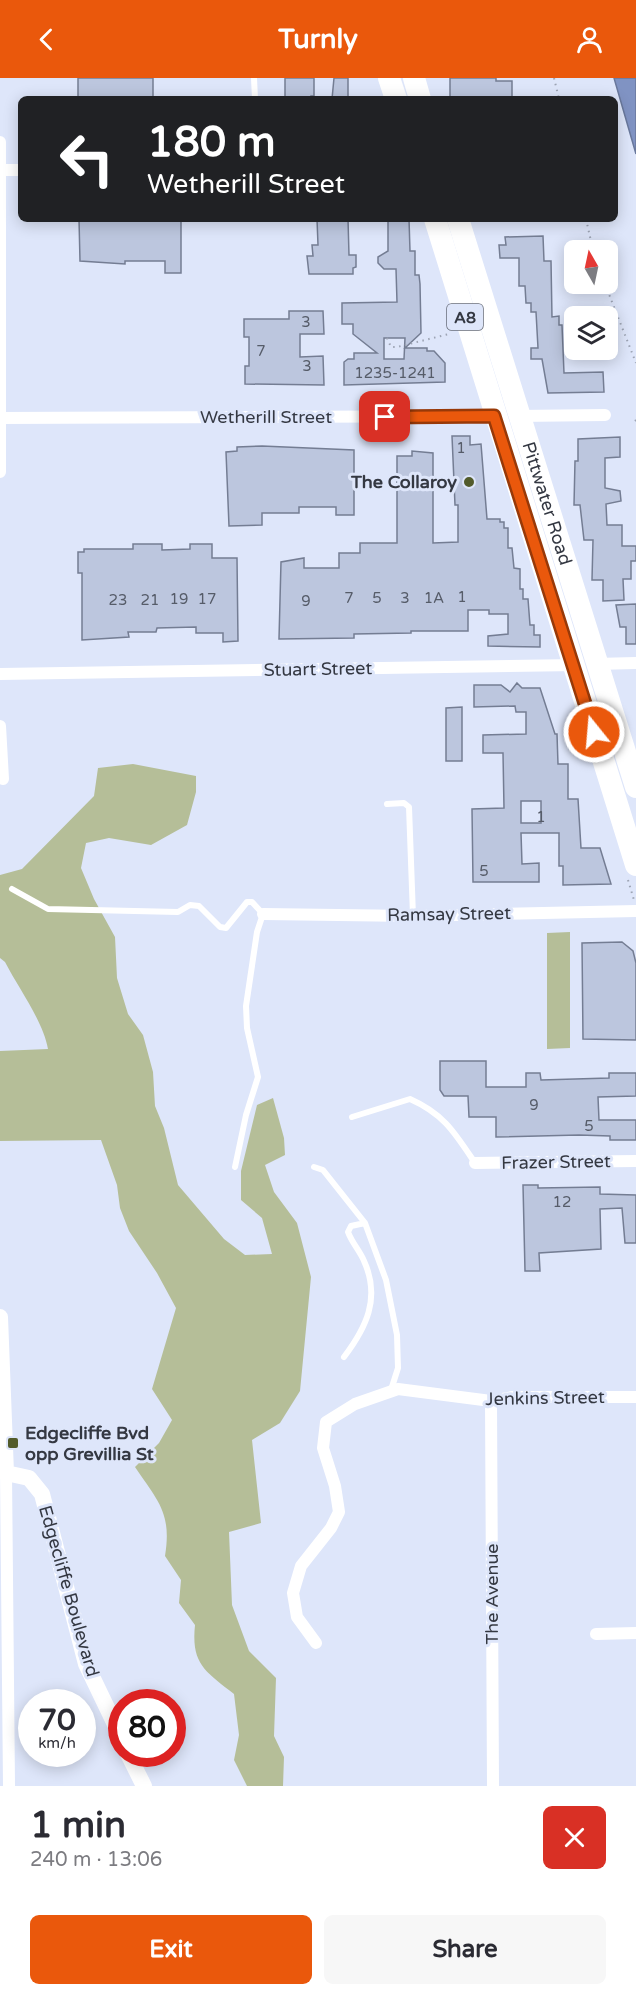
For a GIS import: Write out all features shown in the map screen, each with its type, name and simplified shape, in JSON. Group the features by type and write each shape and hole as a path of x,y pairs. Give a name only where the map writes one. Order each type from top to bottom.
{"highway":[{"path":"389,78 395,96"},
{"path":"414,78 419,96"},
{"name":"Pittwater Road","path":"436,222 494,416 636,865"},
{"name":"Pittwater Road","path":"459,222 636,787"}],"street":[{"path":"0,142 0,472"},
{"path":"1,170 18,170"},
{"name":"Wetherill Street","path":"0,418 605,415"},
{"name":"Stuart Street","path":"0,674 636,663"},
{"path":"0,726 3,779"},
{"name":"Ramsay Street","path":"263,914 413,916 636,911"},
{"name":"Frazer Street","path":"475,1162 636,1161"},
{"path":"0,1317 6,1473 9,1786"},
{"name":"Jenkins Street","path":"388,1392 408,1390 491,1401 513,1397 636,1397"},
{"path":"316,1643 297,1617 293,1593 301,1566 331,1528 339,1512 335,1486 322,1448 326,1422 354,1404 388,1392"},
{"name":"The Avenue","path":"491,1401 494,1786"},
{"name":"Edgecliffe Boulevard","path":"6,1473 29,1478 42,1494 86,1664 108,1710"},
{"path":"596,1634 636,1633"},
{"path":"134,1767 144,1786"}],"lane":[{"path":"254,78 255,96"},
{"path":"387,804 404,803 409,807 413,916"},
{"path":"12,889 48,909 178,912 190,905 199,906 220,927 226,928 247,902 252,902 263,914 257,932 246,1006 247,1028 258,1077 246,1115 235,1167"},
{"path":"352,1117 410,1099 428,1107 447,1121 475,1162"},
{"path":"314,1167 323,1170 365,1223 386,1280 397,1335 398,1368 388,1392"},
{"path":"344,1357 359,1338 370,1311 373,1289 364,1260 348,1232 351,1226 365,1223"}],"path":[{"path":"554,78 558,96"},
{"path":"587,222 591,240"},
{"path":"608,294 636,363"},
{"path":"387,338 392,347 397,347 449,334"}],"green space":[{"path":"133,764 196,776 196,792 187,825 151,845 109,838 86,843 81,868 94,899 115,937 117,978 128,1014 143,1035 153,1072 155,1106 164,1128 178,1185 224,1239 245,1255 272,1254 262,1218 241,1200 241,1171 257,1105 273,1098 284,1138 285,1155 265,1165 274,1192 297,1223 311,1277 300,1391 280,1423 252,1440 261,1523 229,1532 232,1605 249,1651 276,1678 274,1736 284,1757 283,1786 247,1786 234,1760 239,1735 234,1694 202,1666 198,1658 194,1638 195,1625 179,1603 181,1580 165,1556 167,1541 165,1518 156,1499 135,1467 159,1443 172,1420 152,1389 176,1308 157,1273 129,1231 120,1208 117,1185 101,1140 0,1141 0,1051 48,1049 36,1016 5,962 0,958 0,875 22,869 94,796 98,768"},
{"path":"570,932 570,1048 547,1049 547,933"}],"water":[{"path":"614,78 636,78 636,154"}],"building":[{"path":"78,78 153,78 153,96 78,96"},
{"path":"285,78 314,78 314,96 285,96"},
{"path":"334,78 348,78 348,96 332,96"},
{"path":"450,78 496,78 496,81 512,81 512,96 450,96"},
{"path":"79,222 181,222 181,273 165,273 165,261 125,261 125,264 80,261"},
{"path":"317,222 348,222 349,255 356,255 356,267 353,268 353,274 309,274 307,256 313,256 312,245 318,245"},
{"path":"388,222 409,222 410,251 415,251 415,275 419,275 420,284 421,333 405,348 427,348 427,351 434,351 445,363 445,382 344,385 344,362 354,359 354,353 377,353 353,334 353,324 342,324 342,303 397,302 396,269 384,269 378,263 378,257 388,251","holes":["384,338 405,338 404,359 384,359"]},
{"path":"543,236 544,261 551,261 552,317 559,316 559,325 562,325 564,373 603,372 604,392 548,393 542,359 531,359 531,348 538,348 536,312 531,312 531,303 526,303 525,286 519,286 519,258 500,258 499,245 506,245 505,237"},
{"path":"289,311 323,311 324,334 300,334 300,357 323,356 324,385 245,384 245,366 249,366 249,337 244,337 244,319 289,319"},
{"path":"452,436 470,436 470,445 481,444 487,519 500,519 500,522 504,522 504,528 508,528 508,548 512,548 514,568 520,569 520,589 523,589 523,599 528,599 530,625 534,625 534,635 540,635 540,647 488,646 488,636 508,634 508,614 489,614 489,610 468,610 468,631 411,631 411,633 354,634 354,638 279,639 281,562 304,558 304,568 339,568 339,553 360,553 360,543 397,543 397,456 412,456 412,451 433,453 433,543 458,542 458,505 455,505"},
{"path":"620,437 620,457 605,458 605,488 620,491 621,501 606,504 607,525 622,525 622,546 636,546 636,561 631,561 631,579 623,579 624,600 603,601 603,580 592,580 593,540 584,540 580,505 574,505 575,461 578,461 578,439"},
{"path":"237,447 354,450 354,515 336,515 336,507 299,507 299,513 262,513 262,525 229,526 226,452 237,451"},
{"path":"133,544 162,544 162,550 190,549 190,544 212,544 212,558 237,558 238,641 223,642 223,633 196,633 196,627 157,628 156,632 128,632 129,637 82,640 82,573 78,573 78,552 84,552 84,549 133,549"},
{"path":"636,604 636,644 626,644 626,627 620,627 616,605"},
{"path":"517,683 522,688 540,688 555,734 557,734 558,764 568,764 568,799 578,799 581,848 600,848 611,884 563,885 563,866 559,866 559,833 521,833 522,864 539,863 539,882 473,882 472,809 504,808 503,753 483,753 483,735 526,734 526,712 516,712 515,706 474,707 474,685 501,685 510,692","holes":["521,801 541,801 541,823 521,823"]},
{"path":"462,707 462,761 446,761 446,708"},
{"path":"622,942 633,951 636,963 636,1040 583,1039 582,943"},
{"path":"440,1061 486,1061 486,1087 526,1087 526,1073 540,1073 541,1080 609,1078 609,1073 636,1073 636,1096 598,1097 599,1120 636,1120 636,1140 610,1140 610,1136 579,1135 496,1137 496,1117 469,1117 468,1096 444,1096 440,1090"},
{"path":"523,1185 538,1185 538,1188 600,1187 600,1194 636,1195 636,1243 625,1243 622,1208 600,1209 601,1249 539,1253 540,1271 525,1271"}],"place":[{"name":"The Collaroy","path":"469,482"},
{"name":"Edgecliffe Bvd opp Grevillia St","path":"13,1443"}],"route":[{"path":"385,417 494,416 594,732"}]}
